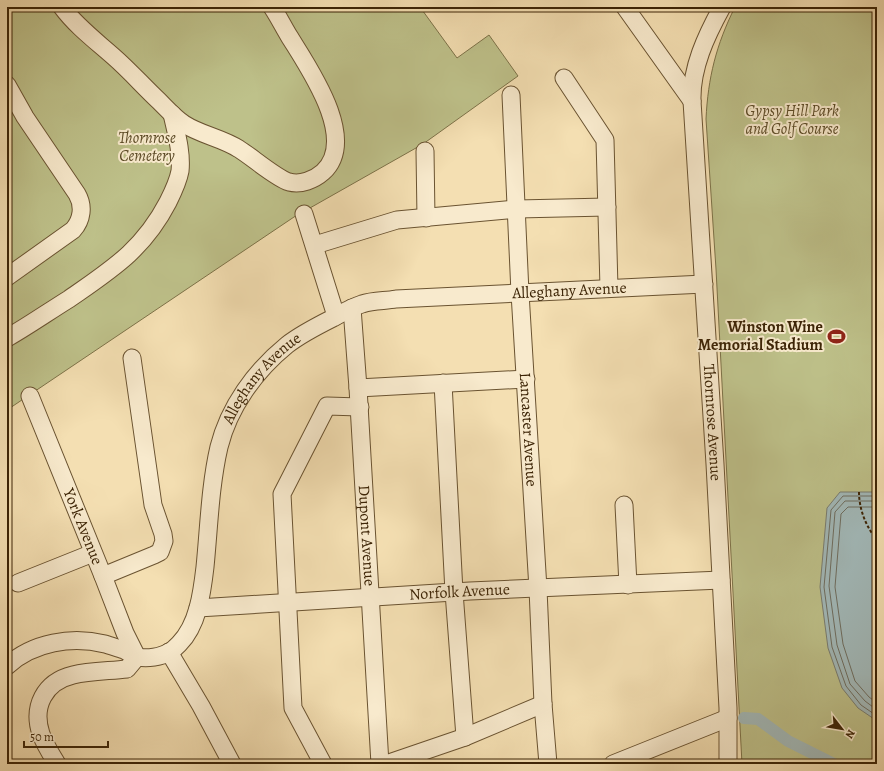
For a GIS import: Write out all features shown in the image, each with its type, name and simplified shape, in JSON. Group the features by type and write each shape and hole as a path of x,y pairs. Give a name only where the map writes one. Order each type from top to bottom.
{"street":[{"path":"62,7 74,22 114,57 172,114 190,127 221,139 236,147 280,178 288,182 299,183 308,181 322,173 332,159 336,145 335,133 319,83 272,7"},
{"path":"625,7 692,101"},
{"name":"Thornrose Avenue","path":"720,8 696,66 692,101 721,580 728,718 728,764"},
{"path":"564,78 605,140 609,288"},
{"path":"7,85 25,117 77,194 81,210 79,222 73,230 7,276"},
{"name":"Lancaster Avenue","path":"511,95 520,293 538,589 543,704 548,764"},
{"path":"7,338 116,266 133,251 148,234 174,190 180,172 180,150 172,114"},
{"path":"425,151 426,218"},
{"path":"315,245 397,220 517,209 607,207"},
{"path":"304,214 315,245 336,316"},
{"name":"Alleghany Avenue","path":"169,652 187,634 198,608 204,576 213,487 219,447 232,413 254,378 275,355 299,336 352,308 367,302 396,299 704,284"},
{"name":"Dupont Avenue","path":"352,308 360,407 380,764"},
{"path":"103,576 160,552 164,541 151,498 132,358"},
{"path":"358,388 526,379"},
{"path":"443,383 454,592 465,737"},
{"name":"York Avenue","path":"30,396 125,633 137,657"},
{"path":"323,764 293,708 282,494 327,406 360,407"},
{"path":"624,505 628,585"},
{"path":"18,583 94,553"},
{"name":"Norfolk Avenue","path":"198,608 454,592 721,580"},
{"path":"7,666 33,649 61,641 104,644 123,650 137,657 154,657 169,652 201,706 232,764"},
{"path":"57,764 41,736 39,724 40,702 46,691 56,682 72,675 128,669 137,657"},
{"path":"386,764 465,737 543,704"},
{"path":"613,764 728,718"}],"path":[{"path":"859,492 859,503 868,529 877,540"}],"green space":[{"name":"Thornrose Cemetery","path":"7,7 420,7 457,58 489,35 518,76 423,144 294,217 7,410"},
{"name":"Gypsy Hill Park and Golf Course","path":"735,7 877,7 877,764 742,764 716,269 706,119 714,62 728,21"}],"water":[{"path":"840,492 877,492 877,721 858,708 842,688 828,648 820,587 827,508"}],"waterway":[{"path":"744,718 758,719 788,741 834,764"}],"place":[{"name":"Winston Wine Memorial Stadium","path":"836,336"}]}
